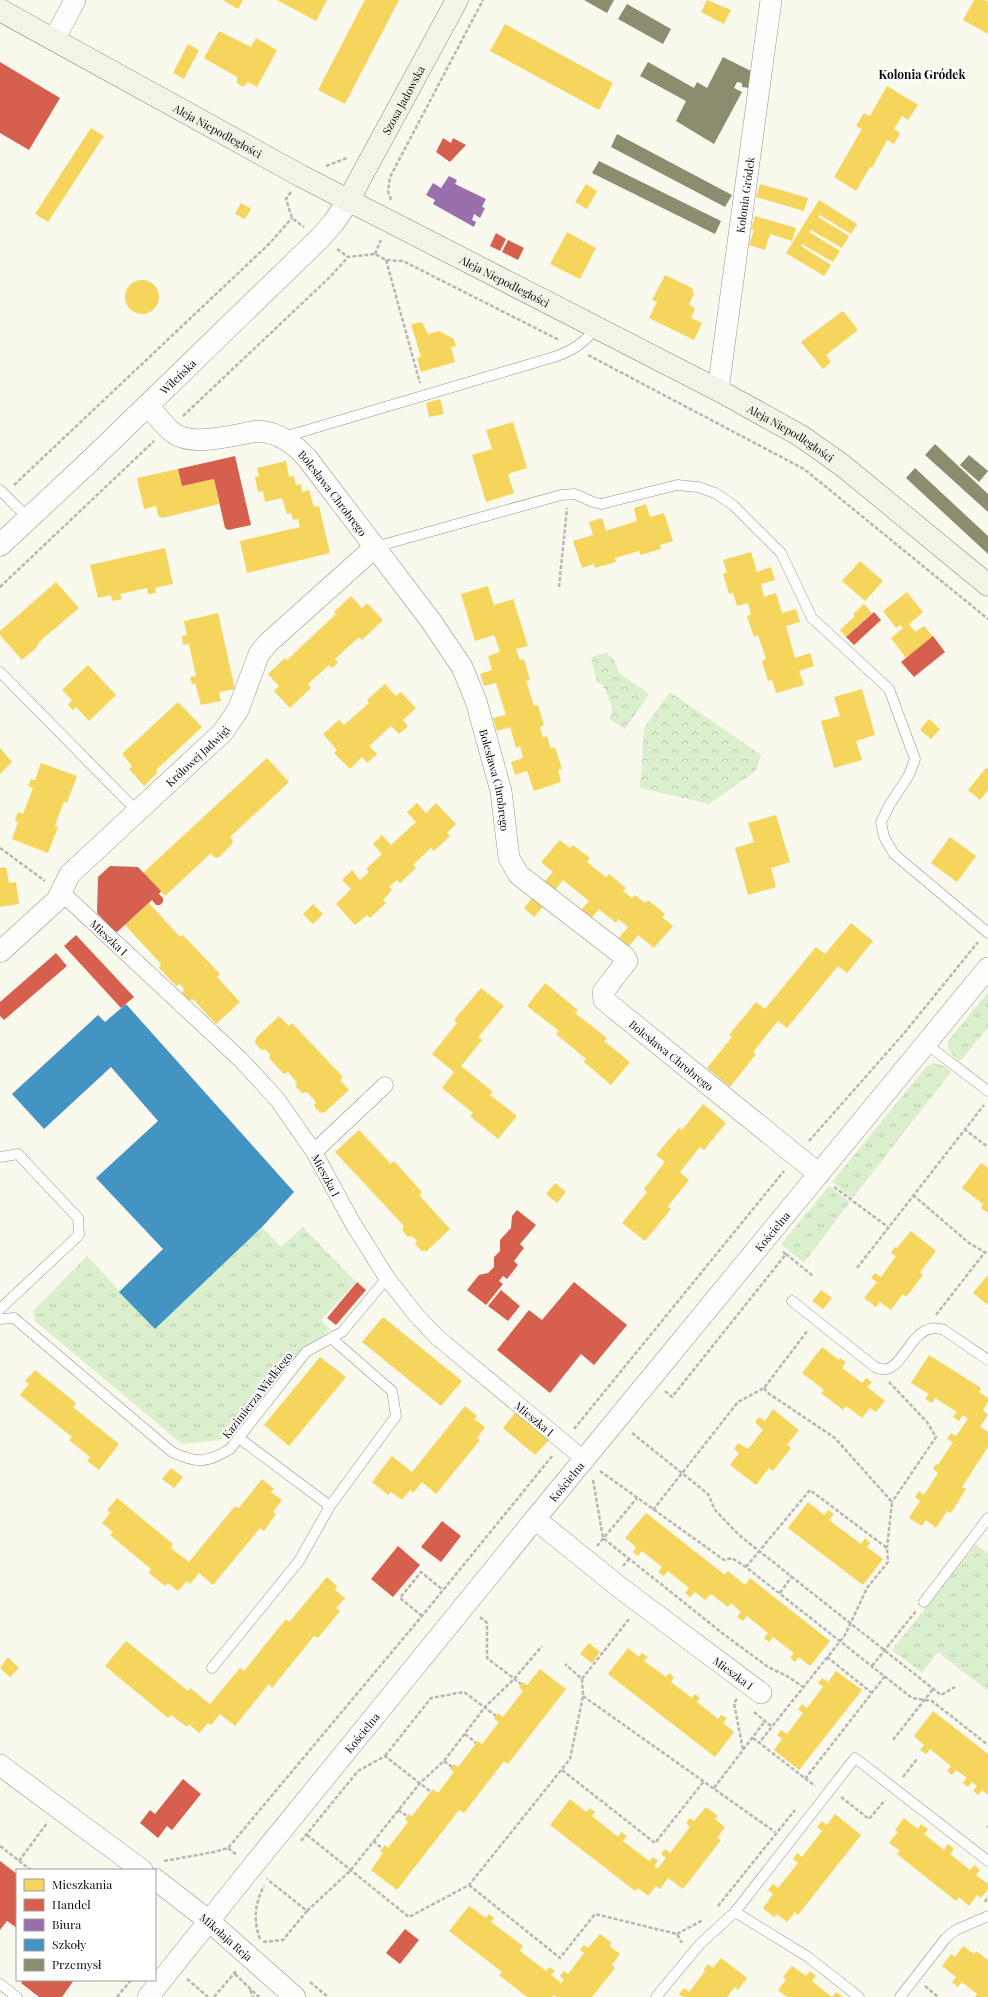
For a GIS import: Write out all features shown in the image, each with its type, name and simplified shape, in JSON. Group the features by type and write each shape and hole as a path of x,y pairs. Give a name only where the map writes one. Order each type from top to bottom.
{"main road":[{"name":"Szosa Jadowska","path":"348,201 457,0"},
{"name":"Aleja Niepodległości","path":"0,10 348,201 718,390 801,436 831,456 988,585"}],"street":[{"path":"54,40 75,0"},
{"name":"Kolonia Gródek","path":"718,390 771,0"},
{"name":"Wileńska","path":"0,545 320,238 334,222 348,201"},
{"name":"Bolesława Chrobrego","path":"147,405 169,428 182,437 193,440 259,431 268,432 284,437 307,458 432,621 454,652 469,680 501,792 509,858 519,875 624,956 627,961 603,992 604,1000 819,1174"},
{"name":"Królowej Jadwigi","path":"0,952 57,900 70,874 223,732 238,710 259,654 268,643 375,546"},
{"name":"Mieszka I","path":"61,892 241,1060 277,1099 314,1152 352,1222 387,1278 417,1316 437,1337 564,1442 596,1465"},
{"name":"Kościelna","path":"148,1997 535,1520 596,1465 819,1174 988,968"},
{"path":"314,1152 385,1085"},
{"name":"Mieszka I","path":"535,1520 586,1560 755,1701"},
{"name":"Mikołaja Reja","path":"0,1765 150,1869"},
{"name":"Mikołaja Reja","path":"156,1874 295,1997"}],"lane":[{"path":"284,437 554,357 575,348 586,340 596,328"},
{"path":"375,546 565,495 575,494 601,504 678,485 698,487 715,493 733,505 781,553 812,618 889,689 915,759 909,775 890,804 881,822 884,837 894,854 987,933"},
{"path":"2,492 28,518"},
{"path":"0,672 138,812"},
{"path":"925,1043 988,1091"},
{"path":"0,1157 18,1154 78,1218 79,1235 0,1309"},
{"name":"Kazimierza Wielkiego","path":"0,1320 14,1318 172,1452 191,1460 204,1461 216,1458 230,1449 306,1352 342,1332 387,1278"},
{"path":"792,1301 875,1367 882,1370 893,1367 917,1336 930,1328 936,1327 944,1330 988,1360"},
{"path":"212,1668 299,1561 330,1506 396,1416 392,1390 331,1338"},
{"path":"239,1438 330,1506"},
{"path":"924,1602 988,1518"},
{"path":"656,1997 700,1944 735,1912 855,1758 988,1861"},
{"path":"735,1912 808,1957 859,1997"},
{"path":"900,1997 946,1938 956,1930 988,1916"},
{"path":"0,1984 17,1997"}],"path":[{"path":"394,203 391,200 388,191 390,177 483,0"},
{"path":"322,164 326,166 346,159 350,153"},
{"path":"301,176 286,199 292,218 348,257 375,254 386,260 403,261 575,348 804,469 988,619"},
{"path":"2,492 264,248 292,218"},
{"path":"0,586 330,277 348,257"},
{"path":"386,260 424,396"},
{"path":"559,587 567,505 565,495"},
{"path":"0,848 61,892"},
{"path":"155,1869 165,1860 214,1852 228,1848 422,1616 796,1156 906,1031 987,933"},
{"path":"857,1268 988,1100"},
{"path":"964,1129 988,1148"},
{"path":"819,1174 888,1227"},
{"path":"913,1195 969,1243 986,1253 931,1322 930,1328"},
{"path":"778,1248 813,1276"},
{"path":"660,1397 665,1391 672,1396 786,1254"},
{"path":"653,1510 738,1402 764,1388 816,1320"},
{"path":"759,1743 852,1623 867,1588 888,1562 887,1548 892,1502 936,1437 927,1422 889,1382 882,1370"},
{"path":"764,1388 835,1438 892,1502"},
{"path":"627,1438 636,1427"},
{"path":"631,1433 708,1494 714,1510 739,1535 852,1623 933,1689 941,1695 955,1687"},
{"path":"803,1687 787,1676 768,1667 726,1636 603,1538 593,1480 596,1465 653,1510 724,1560 732,1558 780,1592 839,1641 912,1698 926,1698 932,1701 988,1745"},
{"path":"746,1567 810,1490 887,1548"},
{"path":"586,1560 637,1498"},
{"path":"422,1616 400,1598 421,1572 443,1590"},
{"path":"780,1592 792,1576"},
{"path":"872,1666 924,1602"},
{"path":"465,1606 487,1623 487,1658 521,1684"},
{"path":"307,1835 409,1917 469,1885 570,1759 583,1696 582,1679 632,1616"},
{"path":"271,1873 258,1897 256,1910 256,1928 261,1942 283,1940 307,1911 350,1871 420,1783 444,1761 485,1707 514,1679 542,1646"},
{"path":"827,1657 872,1693"},
{"path":"565,1664 582,1679"},
{"path":"805,1779 885,1676"},
{"path":"893,1740 933,1689"},
{"path":"296,1846 307,1835 358,1771 385,1756 431,1698 464,1692 496,1716"},
{"path":"731,1694 743,1704"},
{"path":"583,1696 704,1780 775,1832"},
{"path":"737,1699 734,1704 743,1751"},
{"path":"755,1701 765,1721 772,1727"},
{"path":"714,1788 765,1721"},
{"path":"465,1734 476,1743"},
{"path":"753,1738 827,1795"},
{"path":"385,1756 431,1792"},
{"path":"444,1761 452,1767"},
{"path":"562,1770 654,1843 704,1780"},
{"path":"716,1909 775,1832 795,1809"},
{"path":"398,1810 407,1816"},
{"path":"19,1861 50,1818"},
{"path":"373,1841 382,1848"},
{"path":"0,1846 30,1869"},
{"path":"228,1848 239,1856"},
{"path":"267,1879 307,1911"},
{"path":"469,1885 560,1958 594,1914 677,1934 704,1919"},
{"path":"677,1934 690,1956"},
{"path":"214,1997 235,1974 259,1997"},
{"path":"117,1997 131,1981"},
{"path":"250,1990 254,1997"}],"green space":[{"path":"606,653 614,659 619,673 649,694 625,729 609,719 612,707 609,697 602,684 597,683 591,657"},
{"path":"670,692 761,755 756,771 709,804 640,788 644,728"},
{"path":"988,992 988,1028 960,1061 949,1050 948,1041"},
{"path":"934,1063 945,1066 951,1072 852,1199 832,1182 927,1066"},
{"path":"829,1186 850,1202 804,1263 781,1244"},
{"path":"262,1227 281,1247 303,1227 356,1282 321,1320 330,1329 221,1440 182,1444 35,1321 33,1311 87,1256 155,1329"},
{"path":"976,1544 988,1554 988,1691 938,1652 922,1673 892,1650"}],"building: Mieszkania":[{"path":"223,0 243,0 238,9"},
{"path":"277,0 327,0 316,21"},
{"path":"365,0 399,0 345,104 318,90"},
{"path":"707,0 731,10 724,24 701,12"},
{"path":"974,0 984,0 988,2 988,34 963,20"},
{"path":"505,24 613,83 599,110 490,51"},
{"path":"219,31 251,47 256,38 277,50 257,87 248,82 243,87 237,83 237,77 204,58"},
{"path":"188,44 199,50 184,79 173,73"},
{"path":"887,86 918,105 908,120 902,116 894,129 900,133 894,144 887,140 872,168 870,167 856,191 834,177 862,129 856,126 864,113 870,116"},
{"path":"91,128 104,136 48,222 35,214"},
{"path":"586,184 597,191 587,209 575,202"},
{"path":"760,184 808,198 804,211 756,197"},
{"path":"819,200 857,224 851,234 820,215 818,217 849,236 842,248 811,230 809,232 840,251 833,262 802,244 801,246 831,265 824,276 786,253"},
{"path":"241,203 251,209 245,219 235,214"},
{"path":"755,216 796,228 792,241 770,234 765,250 749,245 754,230 751,229"},
{"path":"567,232 596,248 580,279 550,264"},
{"path":"665,275 692,288 694,294 689,304 695,309 691,318 702,323 694,340 649,318 657,302 652,300"},
{"path":"139,280 145,280 154,285 158,291 158,303 154,309 145,314 139,314 130,309 125,300 125,294 130,285"},
{"path":"843,311 858,330 826,355 831,362 823,369 801,342"},
{"path":"422,322 428,334 439,331 454,339 456,346 451,347 455,362 421,372 417,358 421,357 411,324"},
{"path":"440,399 444,414 429,417 426,403"},
{"path":"513,422 527,468 508,474 514,493 486,502 472,455 492,449 486,430"},
{"path":"286,461 289,477 294,476 296,485 301,484 302,492 309,490 314,507 319,506 330,553 247,573 240,541 300,527 298,519 293,520 291,513 287,514 282,498 265,502 263,491 258,492 255,477 259,476 257,468"},
{"path":"178,469 182,486 214,479 219,504 162,518 158,515 156,506 144,509 137,478"},
{"path":"646,504 650,517 664,513 673,541 660,545 661,549 640,555 639,551 615,558 616,562 595,568 594,564 582,568 573,541 593,535 589,522 602,518 606,531 637,521 634,508"},
{"path":"165,548 173,584 155,588 156,593 148,594 147,588 120,594 122,599 112,601 111,595 98,598 90,565"},
{"path":"751,552 757,572 771,567 775,580 761,584 764,597 776,593 782,613 796,609 800,622 786,626 795,658 810,653 814,666 799,671 804,685 776,693 772,680 768,681 762,661 766,659 758,635 754,637 747,616 751,614 748,603 737,606 733,593 729,594 723,574 727,572 723,560"},
{"path":"860,561 883,581 865,601 842,581"},
{"path":"56,582 79,608 40,641 36,648 22,660 0,635 0,631"},
{"path":"488,586 494,605 513,599 528,646 516,649 520,660 524,659 530,680 526,681 534,706 538,705 544,725 540,727 543,738 547,736 551,749 555,747 562,769 558,770 561,782 534,791 527,771 515,775 511,762 523,758 520,746 516,748 510,727 497,731 493,718 506,715 496,683 484,686 480,674 492,670 488,656 500,652 494,635 475,641 461,594"},
{"path":"907,592 923,612 909,624 915,632 924,626 933,636 906,658 891,638 903,628 900,625 896,628 883,611"},
{"path":"351,596 362,608 367,603 383,620 362,640 359,637 335,659 338,662 332,668 329,665 308,684 311,688 290,708 274,691 279,686 268,674 285,658 287,660 336,614 334,612"},
{"path":"864,604 872,613 846,637 840,630 855,616 853,614"},
{"path":"218,613 235,689 219,692 221,701 201,705 195,683 192,684 190,677 196,676 189,644 183,645 182,636 187,635 184,621"},
{"path":"88,665 116,695 89,721 76,707 73,710 68,705 72,700 62,690"},
{"path":"385,684 396,696 401,692 416,708 403,720 408,726 399,734 391,726 369,746 377,754 367,763 362,757 350,769 334,753 337,750 323,734 339,720 344,725 369,703 367,700"},
{"path":"862,689 875,735 856,741 862,760 834,768 821,721 840,716 834,697"},
{"path":"178,702 202,727 156,770 158,772 144,786 129,769 132,766 122,754"},
{"path":"929,719 940,729 931,739 920,730"},
{"path":"0,748 12,762 0,774"},
{"path":"267,758 289,782 230,837 233,840 232,844 218,858 214,857 211,853 165,896 143,873"},
{"path":"41,763 77,776 67,803 64,801 55,826 58,827 48,853 12,839 18,822 15,820 18,812 23,814 33,788 28,786 31,779 35,780"},
{"path":"986,768 988,769 988,790 980,800 968,790"},
{"path":"417,803 426,813 436,803 456,824 447,833 450,836 434,851 431,848 413,865 416,868 400,883 397,880 389,887 392,890 383,900 386,903 370,918 367,915 355,925 336,904 351,889 342,880 352,870 360,880 369,872 366,869 382,854 373,844 382,835 391,845 416,822 407,812"},
{"path":"776,815 790,862 771,868 776,887 748,895 735,848 754,842 748,823"},
{"path":"950,837 976,856 957,882 931,863"},
{"path":"560,840 570,848 573,845 590,858 587,862 606,877 609,874 626,888 623,891 632,898 635,895 645,903 648,900 665,914 662,917 673,926 654,948 638,935 629,946 619,938 628,927 618,919 616,923 599,909 590,920 580,911 589,901 563,880 554,891 544,882 553,872 541,862"},
{"path":"6,867 9,883 16,882 19,904 0,907 0,868"},
{"path":"533,897 544,906 534,917 524,908"},
{"path":"149,903 180,937 183,935 220,974 217,977 240,1002 216,1024 193,999 189,1001 182,993 184,989 180,984 176,986 159,968 161,964 125,925"},
{"path":"313,904 323,914 313,924 303,914"},
{"path":"851,923 873,941 847,973 838,966 787,1028 778,1021 753,1052 756,1054 730,1087 707,1068 732,1037 729,1035 756,1002 765,1009 816,947 825,954"},
{"path":"545,983 578,1010 575,1013 607,1038 604,1041 630,1062 611,1085 584,1062 586,1059 556,1034 559,1031 527,1006"},
{"path":"481,988 504,1006 478,1037 482,1040 461,1066 493,1092 490,1095 517,1116 498,1139 470,1116 473,1113 442,1088 454,1072 432,1054 457,1023 454,1020"},
{"path":"279,1016 289,1026 292,1023 343,1077 340,1080 349,1090 325,1112 320,1113 314,1106 316,1102 307,1092 302,1093 296,1087 297,1083 288,1072 284,1074 269,1058 270,1054 265,1049 261,1050 255,1043 256,1038"},
{"path":"703,1104 726,1123 704,1150 700,1147 680,1172 689,1180 668,1206 671,1209 645,1241 622,1223 647,1192 644,1189 665,1162 656,1155 679,1128 682,1130"},
{"path":"359,1130 391,1164 394,1161 422,1192 419,1195 450,1229 427,1251 422,1251 415,1244 417,1241 412,1236 408,1237 402,1230 404,1226 335,1152"},
{"path":"981,1163 988,1168 988,1213 981,1208 983,1204 962,1188"},
{"path":"555,1183 566,1192 557,1203 546,1194"},
{"path":"911,1231 936,1251 920,1272 923,1275 906,1297 903,1294 891,1310 880,1302 876,1307 864,1298 877,1282 871,1278 875,1273 881,1277 896,1256 891,1253"},
{"path":"988,1275 988,1305 973,1293"},
{"path":"821,1290 832,1298 823,1309 812,1301"},
{"path":"383,1317 462,1381 441,1406 362,1342"},
{"path":"822,1347 839,1360 840,1358 846,1362 842,1368 862,1383 866,1378 872,1382 867,1387 885,1401 876,1412 870,1408 862,1418 846,1406 843,1410 821,1393 824,1390 802,1373"},
{"path":"929,1355 981,1388 979,1392 988,1398 988,1402 983,1410 988,1415 980,1427 988,1432 988,1447 962,1487 966,1489 951,1513 947,1511 936,1528 926,1520 922,1526 909,1518 920,1501 915,1497 919,1491 924,1495 938,1473 933,1469 936,1464 938,1465 953,1442 947,1439 951,1433 956,1436 968,1419 963,1415 959,1421 953,1417 957,1412 935,1398 932,1403 925,1399 929,1394 911,1383"},
{"path":"320,1357 346,1377 289,1446 264,1425"},
{"path":"35,1370 76,1403 73,1407 119,1444 99,1470 87,1461 90,1457 69,1440 72,1437 20,1395 29,1384 25,1381"},
{"path":"465,1406 477,1416 474,1419 485,1427 477,1438 480,1440 436,1494 422,1482 413,1493 410,1490 402,1500 391,1492 388,1495 372,1482 392,1456 412,1472"},
{"path":"518,1409 552,1437 535,1455 503,1428"},
{"path":"773,1409 799,1430 787,1445 791,1448 773,1471 769,1468 756,1485 730,1465 739,1453 734,1449 738,1443 748,1449 763,1430 755,1422 759,1417 765,1421"},
{"path":"171,1468 183,1477 174,1488 162,1479"},
{"path":"262,1479 274,1489 271,1492 282,1500 273,1512 276,1514 264,1531 260,1528 213,1585 199,1573 190,1584 187,1581 178,1591 168,1583 165,1586 149,1573 151,1569 110,1535 113,1532 102,1523 110,1513 107,1510 117,1498 173,1544 171,1548 189,1562 235,1506 239,1508"},
{"path":"808,1502 824,1515 828,1510 834,1514 829,1520 861,1544 865,1538 870,1543 867,1547 883,1559 863,1585 788,1528"},
{"path":"646,1513 725,1575 728,1571 745,1585 750,1578 830,1641 810,1666 799,1657 795,1662 790,1658 794,1653 773,1637 769,1642 764,1638 768,1633 747,1616 743,1621 737,1617 741,1612 731,1603 728,1607 711,1594 705,1600 695,1592 690,1597 685,1593 689,1588 668,1571 664,1576 658,1572 662,1567 642,1551 638,1556 633,1552 636,1547 625,1538"},
{"path":"327,1577 337,1586 335,1590 345,1598 336,1608 340,1611 318,1638 314,1636 272,1688 269,1684 235,1726 220,1714 211,1725 208,1723 199,1733 189,1724 187,1727 171,1715 168,1718 105,1666 126,1641 188,1691 190,1688 210,1704 240,1668 244,1671 286,1619 289,1622"},
{"path":"589,1643 600,1652 592,1663 580,1654"},
{"path":"628,1648 639,1657 642,1653 648,1657 644,1661 666,1677 669,1673 674,1677 671,1682 692,1698 695,1694 700,1698 697,1702 718,1719 721,1715 727,1718 723,1723 734,1732 715,1757 608,1674"},
{"path":"8,1657 19,1668 10,1677 0,1668"},
{"path":"540,1669 566,1689 508,1764 504,1761 464,1813 459,1810 397,1890 371,1870 383,1853 380,1851 385,1845 388,1848 408,1822 405,1819 409,1814 412,1816 433,1789 438,1793 454,1772 450,1769 454,1764 458,1767 478,1741 482,1744 499,1722 494,1719 498,1713 503,1717 523,1691 519,1687 523,1682 527,1685"},
{"path":"836,1671 862,1690 799,1770 774,1750 782,1739 777,1735 781,1730 787,1734 803,1713 798,1709 802,1704 807,1708 823,1687 818,1683 822,1678 828,1682"},
{"path":"933,1711 988,1754 988,1795 982,1790 978,1795 973,1791 977,1786 972,1782 968,1787 963,1783 967,1778 956,1770 952,1775 947,1771 951,1766 930,1749 926,1754 920,1750 924,1745 914,1736"},
{"path":"570,1799 586,1812 590,1808 595,1812 592,1816 618,1837 621,1832 627,1836 623,1841 649,1861 653,1857 658,1861 654,1866 658,1868 666,1858 661,1854 665,1849 670,1853 690,1827 686,1823 690,1818 694,1821 706,1807 718,1816 715,1819 725,1827 717,1838 721,1840 683,1889 668,1878 660,1889 656,1886 648,1896 638,1888 635,1891 550,1825"},
{"path":"835,1814 861,1835 798,1915 795,1912 787,1922 777,1914 774,1917 763,1908 773,1894 768,1890 773,1884 778,1888 798,1863 793,1859 797,1853 802,1857 822,1831 817,1827 822,1821 827,1825"},
{"path":"904,1818 918,1829 921,1824 928,1829 924,1834 944,1850 948,1844 954,1849 950,1854 970,1870 974,1865 980,1870 976,1875 988,1884 988,1889 981,1898 977,1895 969,1906 959,1897 956,1901 897,1854 900,1851 889,1843 898,1832 895,1830"},
{"path":"469,1906 486,1918 489,1914 494,1918 491,1922 523,1946 520,1951 546,1971 549,1967 555,1971 551,1975 561,1983 564,1980 560,1976 564,1971 568,1974 584,1953 580,1950 584,1945 588,1948 600,1934 612,1943 609,1946 620,1954 612,1965 615,1968 592,1997 557,1997 554,1995 552,1997 527,1997 499,1975 502,1972 449,1931"},
{"path":"963,1946 974,1954 976,1951 988,1960 988,1997 975,1997 977,1994 962,1982 958,1987 952,1982 956,1977 942,1966 951,1954 955,1957"},
{"path":"721,1958 747,1978 738,1990 735,1987 727,1997 683,1997 679,1994 684,1988 689,1992 705,1971 704,1969 708,1964 713,1968"},
{"path":"792,1966 806,1976 810,1971 816,1976 812,1981 832,1997 787,1997 778,1990 786,1980 783,1977"},
{"path":"836,1992 843,1997 832,1997"}],"building: Handel":[{"path":"0,62 60,98 29,150 0,133"},
{"path":"443,138 451,143 453,138 466,145 450,162 436,152"},
{"path":"496,233 506,239 500,251 490,246"},
{"path":"508,240 524,248 518,260 502,252"},
{"path":"235,456 251,525 228,530 225,528 214,479 182,486 178,469"},
{"path":"874,612 881,620 854,645 846,637"},
{"path":"933,636 945,652 914,677 901,662"},
{"path":"110,866 138,867 161,891 159,894 163,898 163,902 160,905 156,905 152,900 116,933 97,913 98,877"},
{"path":"76,935 134,997 121,1008 64,946"},
{"path":"56,953 67,966 4,1020 0,1016 0,1002"},
{"path":"517,1210 536,1225 520,1244 524,1248 514,1261 518,1265 507,1279 503,1276 499,1281 503,1284 486,1305 467,1290 479,1275 488,1273 494,1267 494,1257 500,1251 500,1240 511,1228 512,1216"},
{"path":"357,1282 366,1290 336,1325 327,1318"},
{"path":"574,1282 627,1325 594,1365 581,1354 550,1393 497,1350 529,1310 542,1320"},
{"path":"501,1290 520,1306 508,1321 488,1306"},
{"path":"442,1521 461,1536 441,1562 421,1547"},
{"path":"398,1546 420,1565 393,1597 371,1579"},
{"path":"183,1779 201,1794 172,1830 167,1826 158,1838 140,1823 150,1810 155,1814"},
{"path":"0,1861 16,1873 16,1927 7,1921 0,1930"},
{"path":"405,1929 419,1940 400,1964 386,1953"},
{"path":"22,1981 73,1981 62,1997 39,1997 21,1983"}],"building: Biura":[{"path":"449,176 457,180 455,184 486,199 482,207 485,208 480,218 474,214 472,220 476,222 474,227 433,204 435,200 426,195 433,183 441,188"}],"building: Szkoły":[{"path":"126,1004 294,1192 262,1227 155,1329 119,1292 163,1249 96,1178 158,1121 111,1067 44,1129 12,1094 98,1015 105,1022"}],"building: Przemysł":[{"path":"584,0 614,0 607,13"},
{"path":"627,4 671,29 663,44 618,19"},
{"path":"723,57 753,72 750,88 742,87 742,83 737,82 734,88 742,92 714,144 676,121 686,101 640,76 648,62 694,88 697,82 707,88"},
{"path":"617,134 732,195 725,207 611,147"},
{"path":"599,161 721,221 715,234 592,173"},
{"path":"935,444 988,494 988,512 925,455"},
{"path":"969,455 988,471 979,482 960,465"},
{"path":"915,468 988,536 988,554 906,478"}],"district":[{"name":"Kolonia Gródek","path":"922,74"}]}
